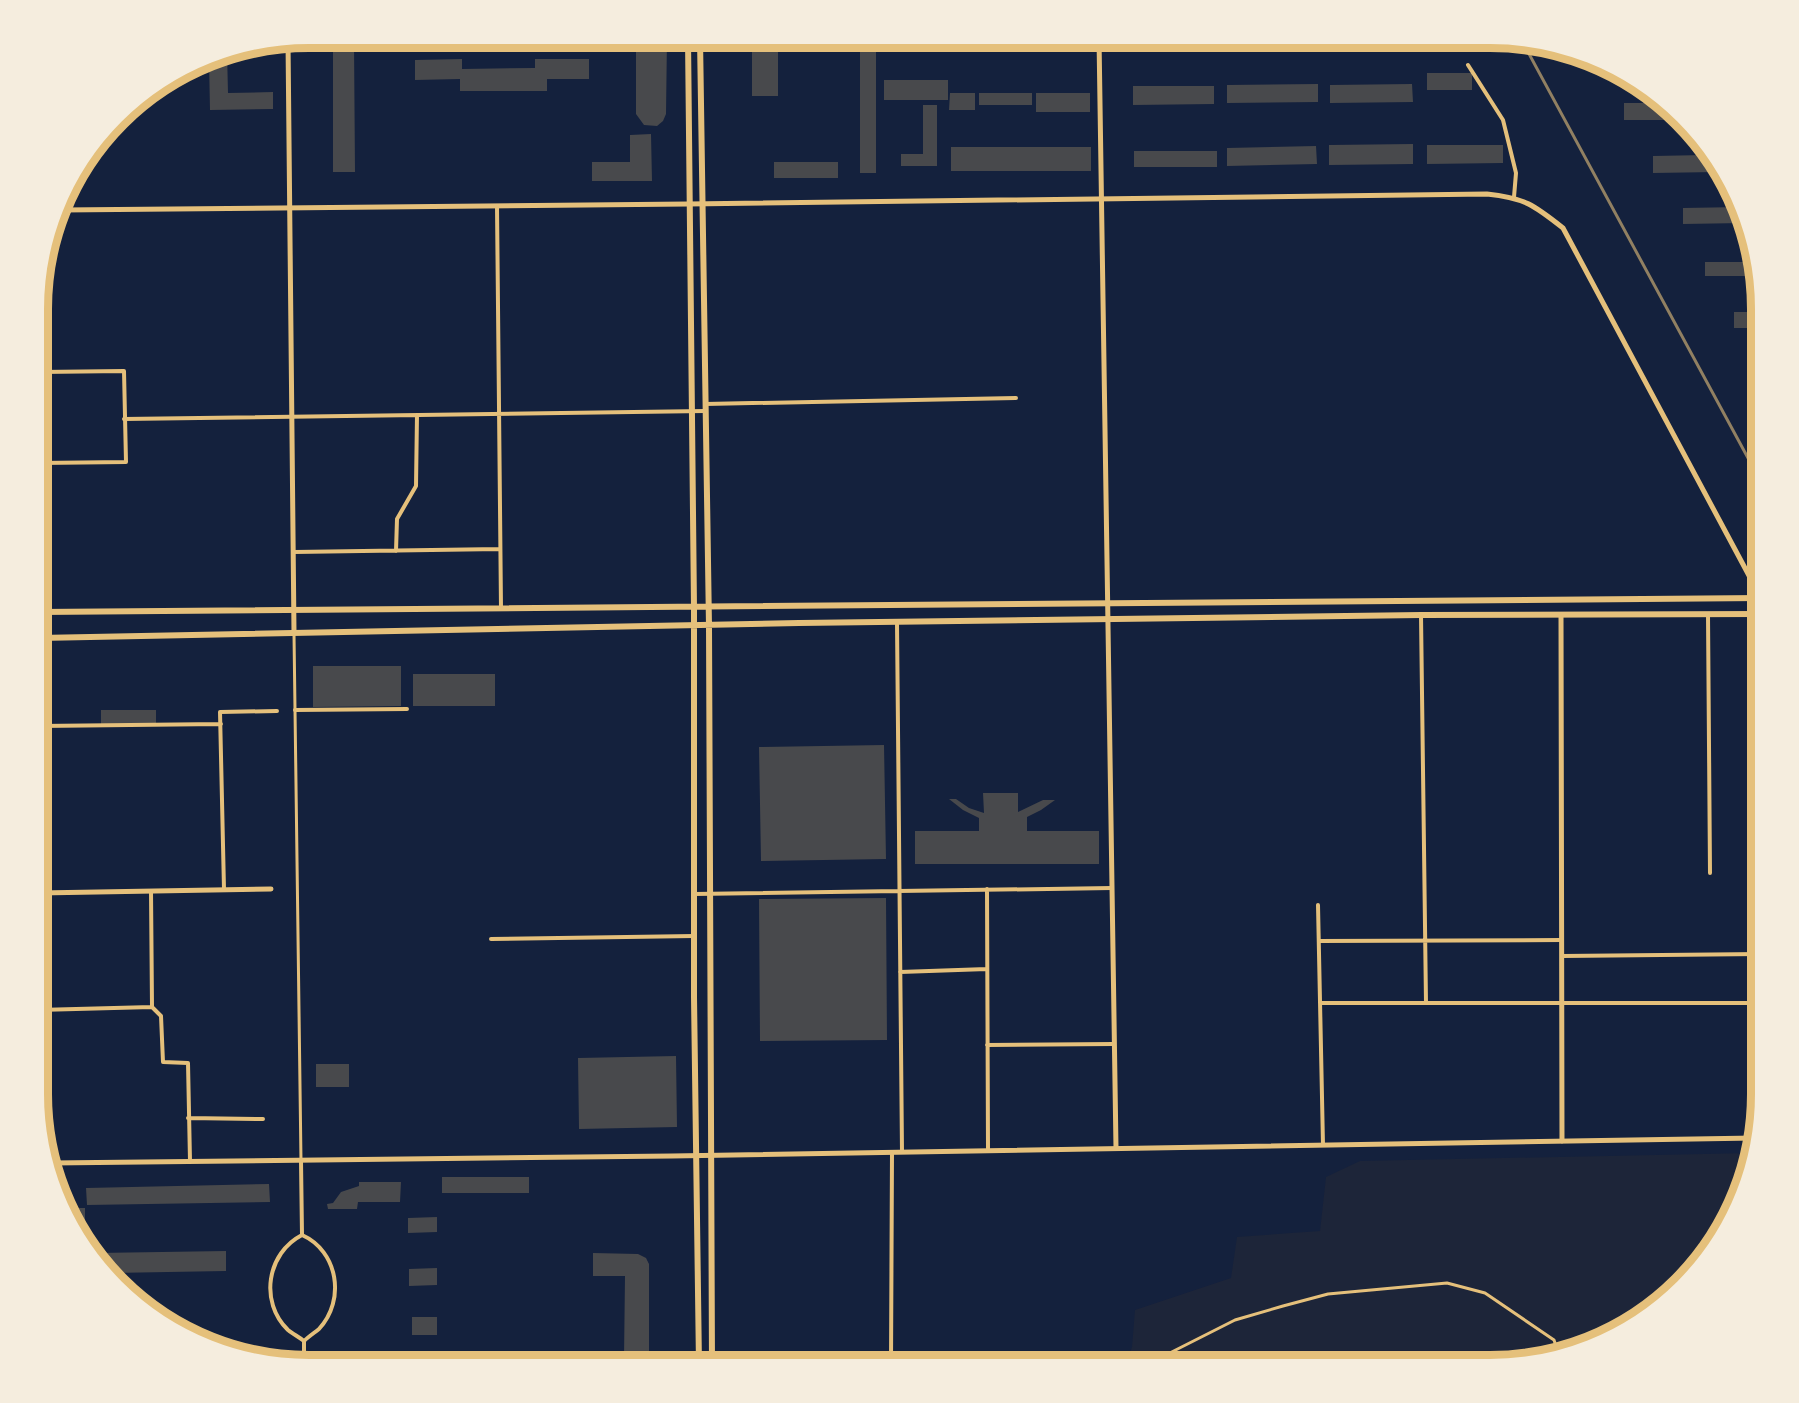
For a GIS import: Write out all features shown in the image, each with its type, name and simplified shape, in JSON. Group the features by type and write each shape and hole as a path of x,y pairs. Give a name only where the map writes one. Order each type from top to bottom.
{"main road":[{"path":"688,48 690,411 694,608 694,997 699,1355"},
{"path":"700,48 708,606 712,1355"},
{"path":"1099,48 1116,1148"},
{"path":"288,49 294,632"},
{"path":"68,210 1487,194 1514,197 1538,208 1563,228 1751,579"},
{"path":"48,612 1751,598"},
{"path":"48,638 547,626 708,626 799,622 897,623 1421,615 1751,614"},
{"path":"1561,615 1562,1141"},
{"path":"48,893 271,889"},
{"path":"58,1163 710,1155 1747,1137"}],"street":[{"path":"1468,65 1503,120 1516,173 1514,197"},
{"path":"497,206 501,609"},
{"path":"48,372 124,371 126,462 48,463"},
{"path":"124,419 690,411 705,407 1016,398"},
{"path":"396,551 397,519 416,486 417,415"},
{"path":"292,552 500,549"},
{"path":"1421,615 1426,1003"},
{"path":"1708,615 1710,873"},
{"path":"897,623 902,1152"},
{"path":"294,632 302,1235"},
{"path":"295,710 407,709"},
{"path":"224,889 220,712 277,711"},
{"path":"48,726 221,724"},
{"path":"694,894 1112,888"},
{"path":"987,890 988,1150"},
{"path":"151,891 152,1007 161,1016 163,1062 188,1063 190,1162"},
{"path":"1318,905 1323,1145"},
{"path":"491,939 695,936"},
{"path":"1319,941 1562,940"},
{"path":"1562,956 1751,954"},
{"path":"900,972 987,969"},
{"path":"1320,1002 1751,1003"},
{"path":"48,1010 152,1007"},
{"path":"987,1045 1114,1044"},
{"path":"188,1118 262,1119"},
{"path":"891,1355 892,1152"},
{"path":"302,1235 290,1243 278,1258 271,1274 270,1289 272,1302 279,1318 288,1329 304,1341"},
{"path":"302,1235 314,1242 331,1264 335,1288 327,1317 319,1328 304,1341 304,1355"},
{"path":"1166,1355 1235,1320 1328,1294 1447,1283 1485,1293 1554,1340 1556,1346"}],"shaded area":[{"path":"1744,1153 1737,1178 1724,1209 1707,1239 1686,1266 1662,1290 1635,1311 1605,1328 1574,1341 1524,1353 1490,1355 1129,1355 1132,1347 1135,1310 1231,1278 1237,1237 1320,1231 1326,1177 1360,1161"}],"building":[{"path":"333,48 354,48 355,172 333,172"},
{"path":"636,48 667,48 666,114 663,121 657,126 644,125 636,114"},
{"path":"752,48 778,48 778,96 752,96"},
{"path":"860,48 876,48 876,173 860,173"},
{"path":"462,59 462,69 535,68 535,59 589,59 589,79 547,79 547,91 460,91 460,79 415,80 415,60"},
{"path":"227,61 228,93 273,92 273,109 210,110 209,68"},
{"path":"1427,73 1472,73 1472,90 1427,90"},
{"path":"884,80 948,80 948,100 884,100"},
{"path":"1318,84 1318,102 1227,103 1227,85"},
{"path":"1412,84 1413,102 1330,103 1330,85"},
{"path":"1133,86 1214,86 1214,104 1133,105"},
{"path":"950,93 975,93 975,110 949,110"},
{"path":"979,93 1032,93 1032,105 979,105"},
{"path":"1036,93 1090,93 1090,112 1036,112"},
{"path":"1624,103 1650,103 1669,120 1624,120"},
{"path":"923,105 937,105 937,166 901,166 901,154 923,154"},
{"path":"651,134 652,181 592,181 592,162 630,162 630,135"},
{"path":"1413,144 1413,164 1329,165 1329,145"},
{"path":"1427,145 1503,145 1503,163 1427,164"},
{"path":"1316,146 1317,164 1227,166 1227,148"},
{"path":"951,147 1091,147 1091,171 951,171"},
{"path":"1134,151 1217,151 1217,167 1134,167"},
{"path":"1701,155 1712,172 1653,173 1653,156"},
{"path":"774,162 838,162 838,178 774,178"},
{"path":"1730,207 1736,223 1683,224 1683,208"},
{"path":"1705,262 1747,262 1749,276 1705,276"},
{"path":"1734,312 1751,312 1751,328 1734,328"},
{"path":"313,666 401,666 401,706 313,707"},
{"path":"413,674 495,674 495,706 413,706"},
{"path":"101,710 156,710 156,723 101,724"},
{"path":"884,745 886,859 761,861 759,747"},
{"path":"983,793 1018,793 1018,812 1043,800 1055,800 1027,817 1027,831 1099,831 1099,864 915,864 915,831 979,831 979,818 963,810 949,799 956,799 969,808 984,813"},
{"path":"886,898 887,1040 760,1041 759,899"},
{"path":"676,1056 677,1127 579,1129 578,1058"},
{"path":"316,1064 349,1064 349,1087 316,1087"},
{"path":"442,1177 529,1177 529,1193 442,1193"},
{"path":"359,1182 401,1182 400,1202 358,1202 357,1209 328,1209 327,1204 333,1203 341,1192 359,1186"},
{"path":"269,1184 270,1202 87,1205 86,1188"},
{"path":"75,1208 85,1208 85,1227"},
{"path":"437,1217 437,1232 408,1233 408,1218"},
{"path":"226,1251 226,1271 120,1273 102,1253"},
{"path":"593,1253 638,1254 646,1258 649,1264 649,1355 624,1355 625,1276 593,1276"},
{"path":"437,1268 437,1285 409,1286 409,1269"},
{"path":"412,1317 437,1317 437,1335 412,1335"}],"railway":[{"path":"1527,51 1751,464"}]}
